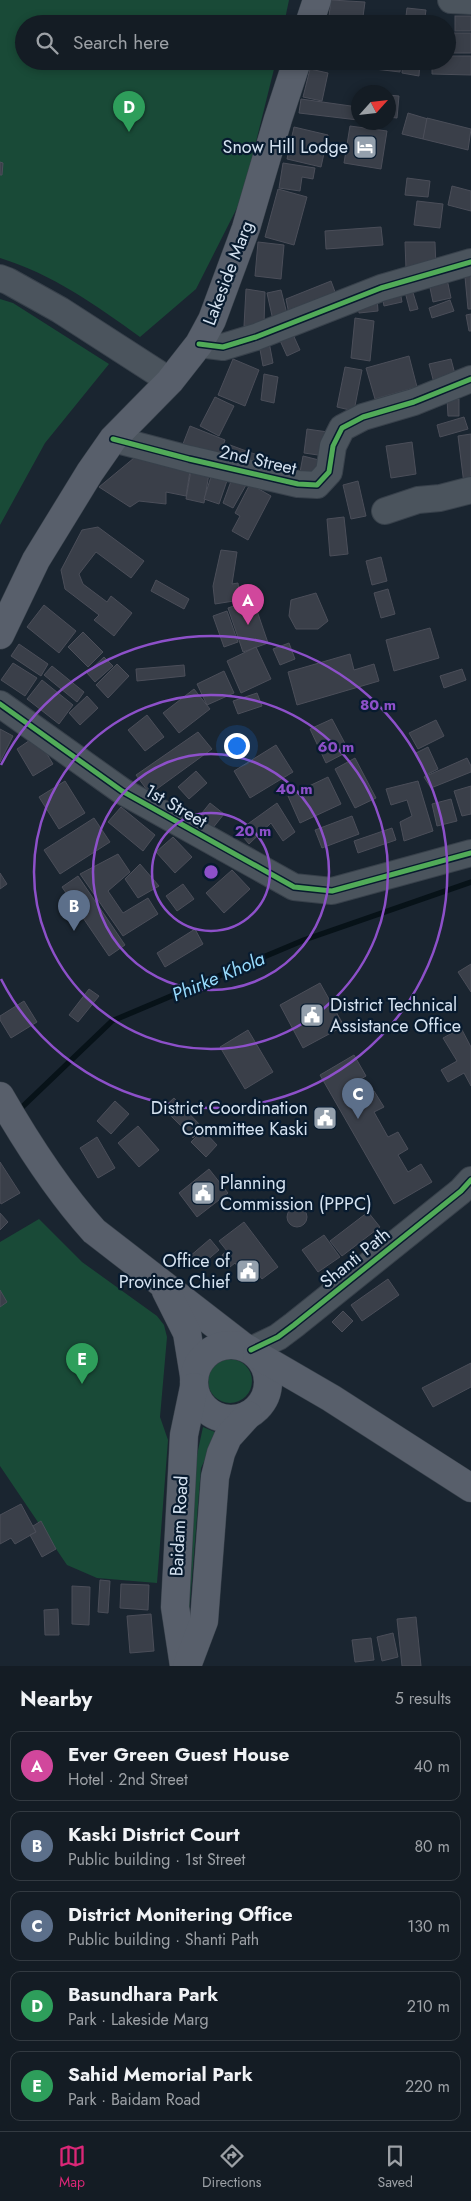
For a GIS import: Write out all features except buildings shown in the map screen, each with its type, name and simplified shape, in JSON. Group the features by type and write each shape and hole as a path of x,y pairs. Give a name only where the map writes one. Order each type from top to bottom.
{"main road":[{"path":"313,15 318,0"},
{"name":"Lakeside Marg","path":"0,635 36,560 65,510 113,439 170,381 199,344 219,303 246,228 294,70"},
{"name":"Baidam Road","path":"0,1096 24,1139 79,1214 94,1231 251,1351 262,1362 268,1380 264,1398 228,1437 217,1469 204,1621 186,1666"},
{"name":"Baidam Road","path":"153,1275 170,1296 187,1333 194,1382 202,1406 214,1415 228,1419 254,1410"},
{"name":"Baidam Road","path":"186,1666 175,1607 184,1435 194,1382 200,1360 212,1349 228,1344 251,1351"},
{"path":"251,1351 331,1398 471,1488"},
{"path":"254,1410 280,1395 293,1392 331,1398"}],"street":[{"path":"451,0 471,1"},
{"path":"199,344 223,347 256,337 381,288 471,262"},
{"path":"0,278 60,310 170,381"},
{"name":"2nd Street","path":"113,439 189,459 298,484 317,486 329,472 333,446 342,428 363,417 414,402 471,379"},
{"path":"385,511 418,500 440,498 471,490"},
{"name":"1st Street","path":"0,704 122,791 294,887 332,891 471,853"},
{"name":"Shanti Path","path":"251,1351 278,1337 294,1325 461,1191 471,1180"}],"green space":[{"path":"0,0 289,0 286,15 15,15 15,70 274,70 242,198 196,289 140,337 107,313 56,282 0,258"},
{"path":"0,299 13,303 109,364 45,443 0,525"},
{"path":"39,1219 82,1262 157,1316 164,1325 167,1337 160,1417 168,1440 157,1583 97,1578 67,1565 0,1466 0,1242"},
{"path":"226,1359 234,1359 246,1365 252,1381 246,1397 234,1403 226,1403 214,1397 208,1385 208,1377 214,1365"},
{"path":"203,1427 222,1435 208,1453 201,1468 188,1627 186,1627 197,1455"}],"waterway":[{"name":"Phirke Khola","path":"18,1111 112,1021 304,940 471,882"}],"cycle path":[{"path":"199,344 223,347 256,337 381,288 471,262"},
{"path":"113,439 298,484 317,485 329,472 333,446 342,428 363,417 414,402 471,379"},
{"path":"0,704 122,791 294,887 332,891 471,853"},
{"path":"251,1350 278,1337 294,1325 461,1191 471,1180"}],"place":[{"name":"Basundhara Park","path":"129,132"},
{"name":"Snow Hill Lodge","path":"365,147"},
{"name":"Ever Green Guest House","path":"248,625"},
{"name":"Kaski District Court","path":"74,931"},
{"name":"District Technical Assistance Office","path":"312,1015"},
{"name":"District Coordination Committee Kaski","path":"325,1118"},
{"name":"District Monitering Office","path":"358,1119"},
{"name":"Planning Commission (PPPC)","path":"203,1193"},
{"name":"Office of Province Chief","path":"248,1271"},
{"name":"Sahid Memorial Park","path":"82,1384"}]}
